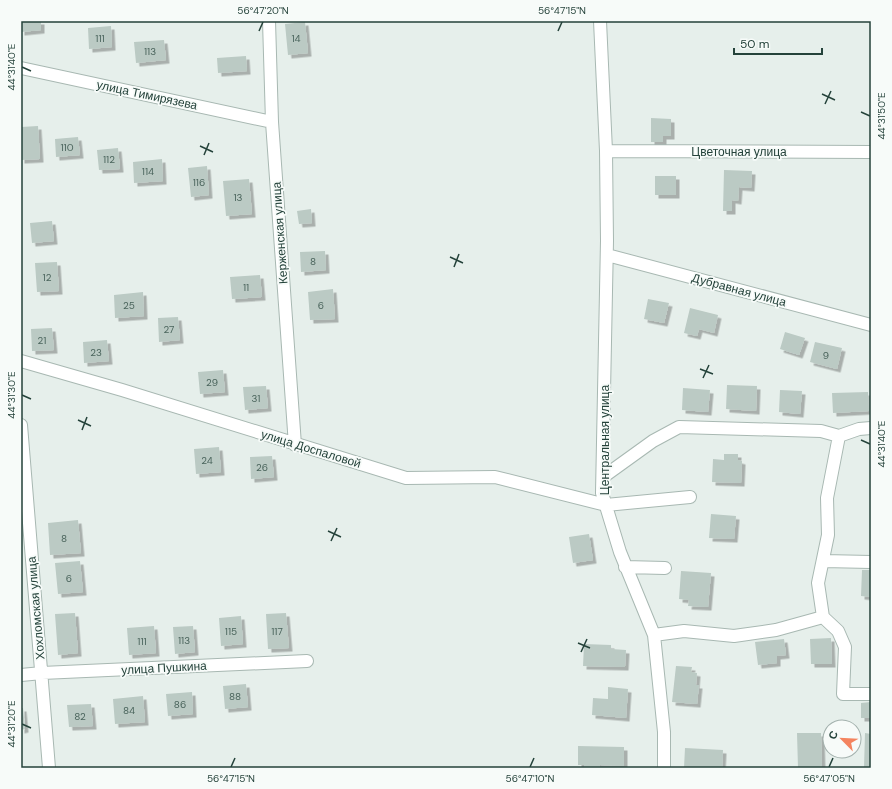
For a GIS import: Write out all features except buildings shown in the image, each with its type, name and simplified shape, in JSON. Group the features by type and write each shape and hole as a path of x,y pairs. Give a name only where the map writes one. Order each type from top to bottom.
{"street":[{"name":"Керженская улица","path":"270,21 272,122 296,444"},
{"name":"Центральная улица","path":"600,21 606,151 607,255 602,493 625,566 654,635 664,732 664,768"},
{"name":"улица Тимирязева","path":"21,68 272,122"},
{"name":"Цветочная улица","path":"606,151 871,152"},
{"name":"Дубравная улица","path":"607,255 871,325"},
{"name":"улица Доспаловой","path":"21,361 122,390 406,478 494,477 606,505 690,497"},
{"name":"Хохломская улица","path":"21,425 49,768"},
{"path":"603,477 654,441 679,427 821,431 839,436 859,429 871,428"},
{"path":"839,436 827,498 828,535 818,583 823,617 838,631 845,647 843,694 871,694"},
{"path":"823,560 871,562"},
{"path":"625,566 665,568"},
{"path":"654,635 684,632 734,636 776,630 823,617"},
{"name":"улица Пушкина","path":"21,675 308,661"}]}
